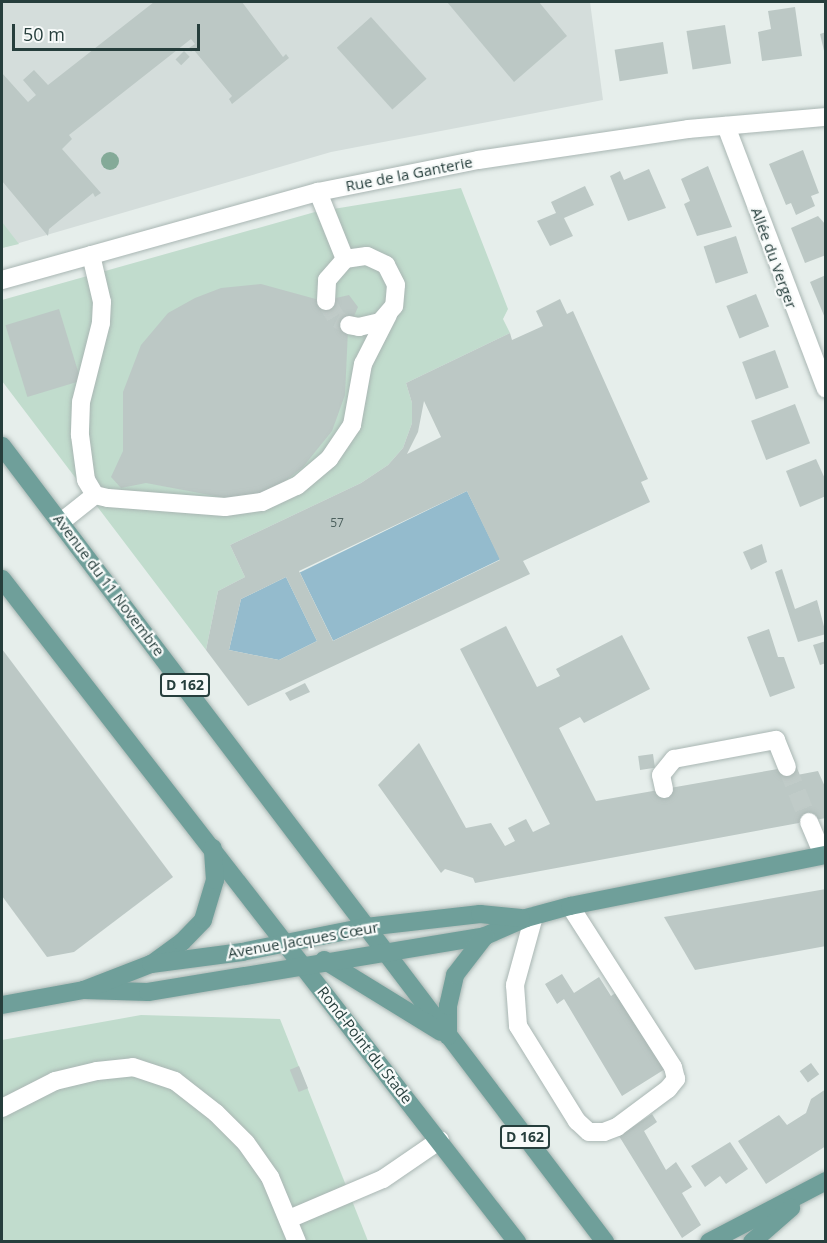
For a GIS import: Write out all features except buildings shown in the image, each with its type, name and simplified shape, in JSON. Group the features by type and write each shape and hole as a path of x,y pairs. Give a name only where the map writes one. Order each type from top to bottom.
{"main road":[{"name":"Avenue du 11 Novembre","path":"2,446 366,927"},
{"path":"2,579 213,848 214,880 203,920 182,942 151,964"},
{"name":"Rond-Point du Stade","path":"213,848 517,1242"},
{"name":"Avenue Jacques Cœur","path":"84,990 148,992 485,936 530,917 570,906 824,855"},
{"name":"Avenue Jacques Cœur","path":"2,1005 84,990 151,964 242,952 284,941 366,927 480,915 530,917"},
{"name":"D 162","path":"366,927 605,1242"},
{"path":"448,1036 448,1006 455,975 485,936"},
{"path":"284,941 329,962 448,1036"},
{"path":"709,1242 818,1186"},
{"path":"752,1242 818,1186"}],"street":[{"name":"Rue de la Ganterie","path":"2,280 318,192 478,160 726,126 825,117"},
{"name":"Allée du Verger","path":"726,126 825,390"},
{"path":"318,192 345,259"},
{"path":"91,255 102,302 101,323 79,421 83,474 95,495"},
{"path":"61,522 95,495 162,504 225,507 262,502 297,486 329,459 352,425 363,364 397,296 393,274 377,259 356,255 345,259 327,280 326,301"},
{"path":"349,325 370,326 388,315"},
{"path":"664,789 661,776 675,759 776,740 787,767"},
{"path":"809,822 824,855"},
{"path":"530,917 515,985 518,1026 577,1121 590,1132 604,1132 634,1115 676,1079 673,1067 570,906"},
{"path":"2,1107 55,1082 97,1071 133,1067 176,1081 216,1113 246,1143 270,1177 297,1242"},
{"path":"289,1219 383,1179 440,1140"}],"shaded area":[{"path":"2,2 590,2 603,100 331,152 2,248"}],"green space":[{"path":"461,188 508,309 503,319 510,333 406,383 412,403 412,423 403,448 388,465 361,483 230,545 245,577 218,591 206,650 2,381 2,300 315,212"},
{"path":"2,222 19,244 2,248"},
{"path":"141,1015 280,1019 368,1241 2,1242 2,1040"}],"water":[{"path":"467,491 500,559 333,641 300,573"},
{"path":"286,577 317,641 279,660 229,650 241,599"}],"tunnel":[{"path":"326,301 337,319 349,325"},
{"path":"787,767 809,822"}]}
